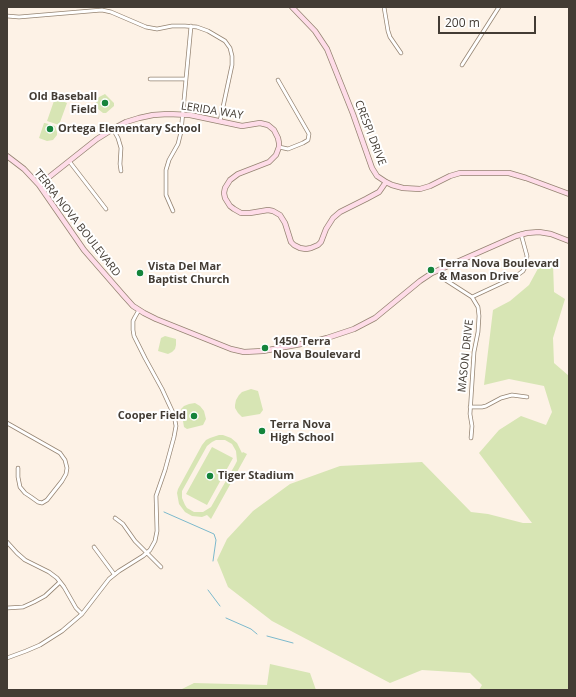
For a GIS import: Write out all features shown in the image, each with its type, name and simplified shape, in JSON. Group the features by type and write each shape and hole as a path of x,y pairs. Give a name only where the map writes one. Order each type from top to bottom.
{"street":[{"name":"CRESPI DRIVE","path":"292,7 315,31 327,48 372,168 377,176 392,185 403,188 420,189 460,173 509,173 569,194"},
{"path":"384,7 390,37 401,53"},
{"path":"462,65 499,7"},
{"path":"7,16 19,17 102,10 111,12 141,26 151,28 191,26 208,30 228,44 232,52 233,60 220,122"},
{"path":"173,211 166,195 166,170 179,138 191,26"},
{"path":"150,79 186,78"},
{"path":"278,80 310,134 308,140 288,148 279,147 276,155 269,162 238,174 230,180 224,193 230,206 241,213 268,210 273,211 283,218 291,242 300,248 306,249 318,245 321,242 326,229 333,218 340,212 380,192 386,182"},
{"name":"LERIDA WAY","path":"39,184 96,139 113,128 146,116 182,114 242,126 257,123 268,125 277,134 279,147"},
{"path":"113,128 121,148 120,171"},
{"name":"TERRA NOVA BOULEVARD","path":"7,156 24,169 39,184 84,250 124,296 139,310 156,319 231,349 244,352 256,352 320,341 354,329 375,318 420,281 439,269 521,234 533,232 545,233 569,241"},
{"path":"69,161 106,209"},
{"path":"439,269 446,281 472,297 515,278 523,271 527,256 521,234"},
{"name":"MASON DRIVE","path":"471,438 472,430 470,407 474,352 478,337 479,316 478,307 472,297"},
{"path":"7,658 48,641 62,631 82,614 104,584 114,574 146,554 153,546 155,541 157,531 156,496 165,470 176,426 174,415 162,389 134,336 133,321 139,310"},
{"path":"470,407 486,406 497,399 512,395 527,397"},
{"path":"7,423 60,453 65,460 67,468 66,474 62,481 47,500 42,503 25,493 20,487 18,468"},
{"path":"115,518 123,524 146,554 160,567"},
{"path":"7,542 25,560 48,572 60,582 76,608 82,614"},
{"path":"94,547 114,574"},
{"path":"7,608 23,607 34,602 45,596 60,582"}],"green space":[{"name":"Old Baseball Field","path":"105,94 114,103 114,106 106,113 103,113 98,109 96,104 97,99"},
{"path":"55,98 67,103 59,125 47,121"},
{"path":"44,123 55,126 57,135 53,140 47,141 39,138"},
{"path":"541,263 553,264 554,292 565,299 553,338 554,363 569,376 569,690 479,690 482,685 470,673 422,670 390,683 272,621 228,587 217,560 227,539 253,511 290,484 340,466 422,462 471,512 488,514 523,523 532,523 479,453 499,430 521,416 546,425 552,412 544,386 509,379 484,385 493,310 510,301 529,285"},
{"path":"165,336 176,339 175,349 168,354 158,351 161,338"},
{"path":"251,389 258,391 263,410 260,414 242,417 235,408 236,400 242,392"},
{"name":"Cooper Field","path":"195,403 204,411 206,419 203,425 187,429 184,427 181,409 184,406"},
{"path":"223,435 231,438 237,443 242,453 247,454 211,519 207,515 202,517 192,516 185,512 179,504 177,493 202,445 210,438","holes":["216,440 225,440 232,444 236,451 237,461 211,507 203,512 194,512 185,505 182,498 182,491 207,446"]},
{"name":"Tiger Stadium","path":"212,447 233,458 207,505 186,494"},
{"path":"270,664 310,673 316,690 180,690 194,683 267,685"}],"waterway":[{"path":"164,512 214,534 216,540 213,561"},
{"path":"208,590 220,606"},
{"path":"226,618 251,629 257,634"},
{"path":"267,636 293,643"}],"place":[{"name":"Old Baseball Field","path":"105,103"},
{"name":"Ortega Elementary School","path":"50,129"},
{"name":"Terra Nova Boulevard & Mason Drive","path":"431,270"},
{"name":"Vista Del Mar Baptist Church","path":"140,273"},
{"name":"1450 Terra Nova Boulevard","path":"265,348"},
{"name":"Cooper Field","path":"194,416"},
{"name":"Terra Nova High School","path":"262,431"},
{"name":"Tiger Stadium","path":"210,476"}]}
